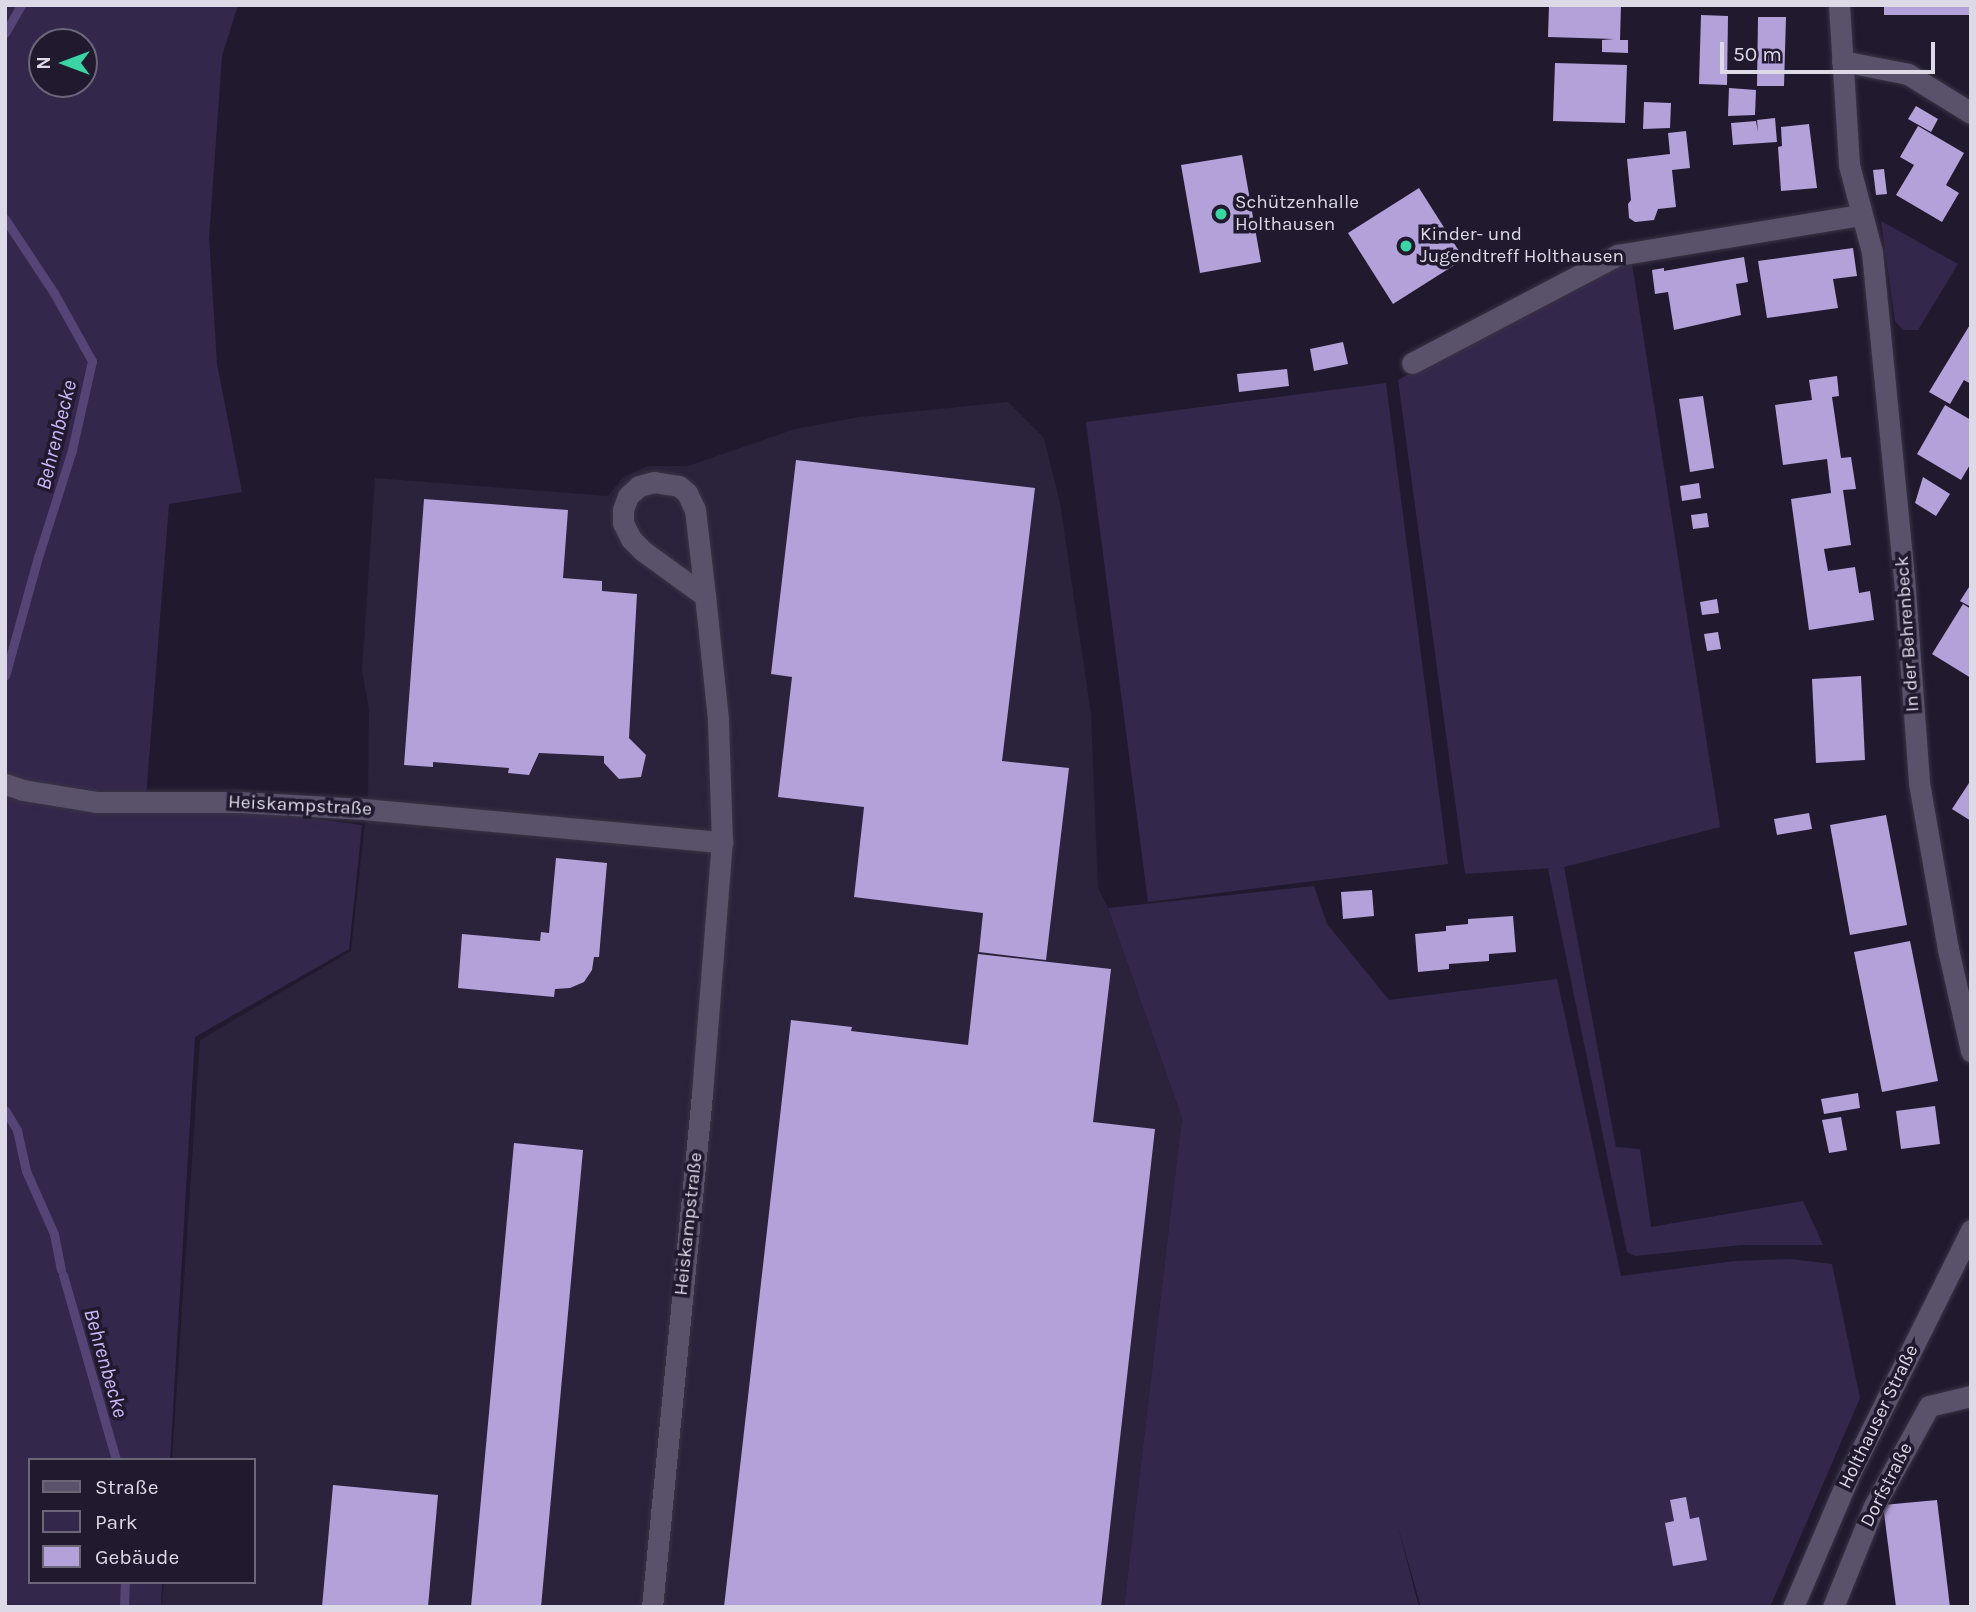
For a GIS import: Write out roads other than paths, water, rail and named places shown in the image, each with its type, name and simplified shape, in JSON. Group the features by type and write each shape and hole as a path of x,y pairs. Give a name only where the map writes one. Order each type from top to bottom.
{"street":[{"name":"In der Behrenbeck","path":"1839,5 1849,166 1860,215 1872,251 1904,577 1919,783 1948,949 1971,1051"},
{"path":"1842,61 1908,74 1971,113"},
{"path":"1412,363 1618,255 1860,215"},
{"name":"Heiskampstraße","path":"652,1607 702,1094 722,842 718,719 705,596 695,510 687,493 668,483 654,482 639,486 628,496 623,510 623,523 631,539 643,551 705,596"},
{"name":"Heiskampstraße","path":"5,784 23,790 96,802 239,802 363,809 722,842"},
{"name":"Holthauser Straße","path":"1793,1607 1852,1469 1971,1230"},
{"name":"Dorfstraße","path":"1833,1607 1874,1506 1929,1406 1971,1396"}],"waterway":[{"name":"Behrenbecke","path":"5,33 21,5"},
{"name":"Behrenbecke","path":"5,219 54,293 92,361 72,450 38,557 5,676"},
{"name":"Behrenbecke","path":"5,1110 17,1130 26,1171 54,1234 61,1269"},
{"name":"Behrenbecke","path":"63,1275 115,1458"},
{"name":"Behrenbecke","path":"124,1607 125,1584"}],"place":[{"name":"Schützenhalle Holthausen","path":"1221,214"},
{"name":"Kinder- und Jugendtreff Holthausen","path":"1406,246"}]}
